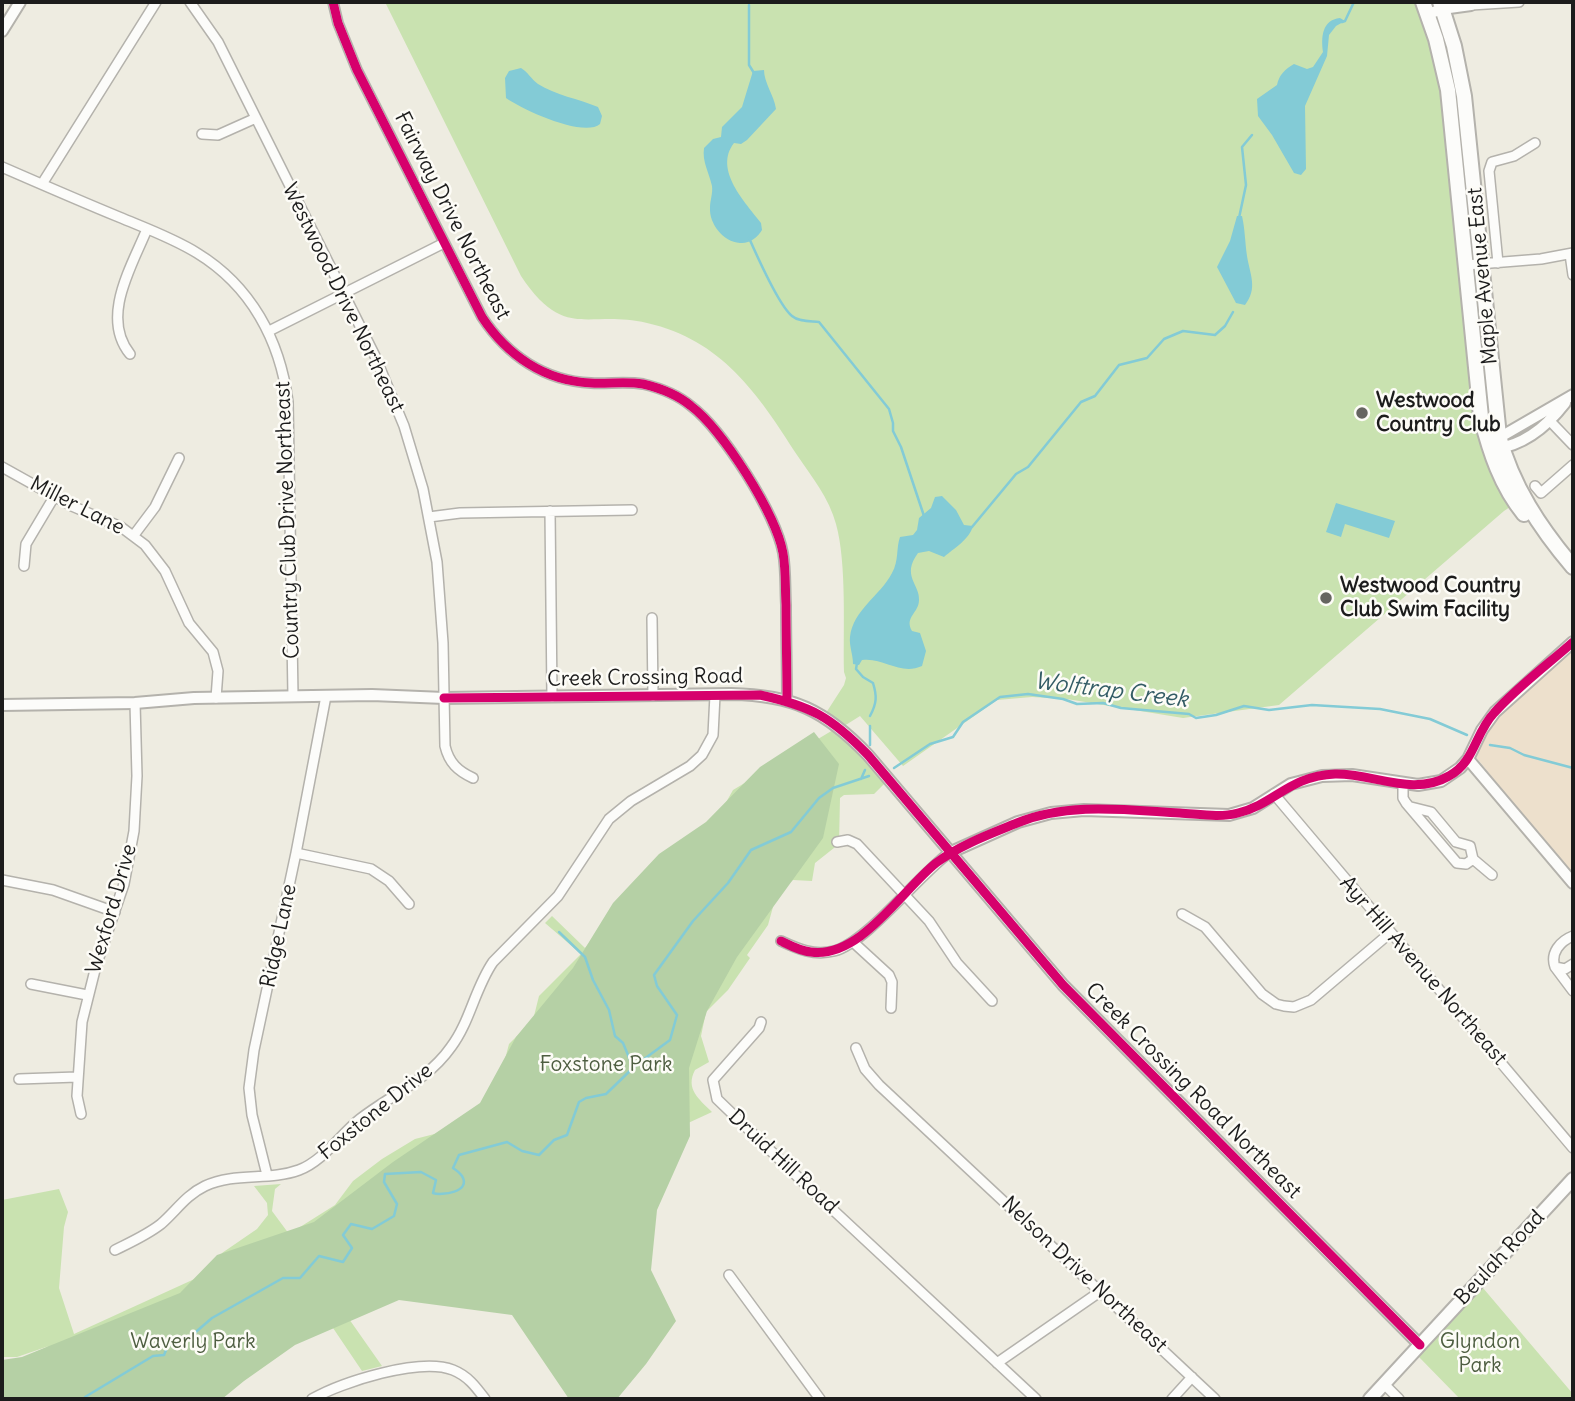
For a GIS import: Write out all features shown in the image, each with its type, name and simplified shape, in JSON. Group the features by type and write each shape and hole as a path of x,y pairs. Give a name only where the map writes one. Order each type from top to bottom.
{"main road":[{"name":"Maple Avenue East","path":"1441,5 1460,69 1464,96 1482,264 1497,445 1548,537 1573,567"},
{"path":"1425,8 1443,62 1448,90 1478,394 1497,445"},
{"name":"Beulah Road","path":"1370,1399 1573,1179"}],"street":[{"path":"2,31 20,2"},
{"path":"41,184 156,2"},
{"name":"Westwood Drive Northeast","path":"190,2 218,42 375,356 404,426 429,517 440,594 447,755 456,768 474,778"},
{"name":"Fairway Drive Northeast","path":"333,2 348,49 490,331 507,348 541,372 573,381 630,382 660,389 690,405 716,430 771,516 780,539 785,572 787,701"},
{"path":"1425,8 1519,2"},
{"path":"202,134 218,135 256,118"},
{"path":"1498,263 1489,171 1492,162 1514,156 1535,143"},
{"name":"Country Club Drive Northeast","path":"2,167 179,243 214,265 242,290 269,331 282,365 288,402 293,696"},
{"path":"130,354 120,339 118,330 119,302 147,229"},
{"path":"269,331 444,243"},
{"path":"1466,265 1571,254 1573,275"},
{"path":"1497,445 1537,414 1570,397"},
{"path":"1497,445 1525,439 1549,420 1570,397"},
{"path":"1549,420 1573,445"},
{"path":"134,535 155,507 178,458"},
{"path":"1535,486 1541,493 1573,465"},
{"name":"Miller Lane","path":"2,467 54,497 107,519 134,535 158,560 173,585 183,613 213,652 218,671 216,698"},
{"path":"24,566 26,544 54,497"},
{"path":"429,517 460,513 632,510"},
{"path":"550,511 552,697"},
{"path":"652,618 653,696"},
{"path":"781,941 802,950 821,953 834,951 853,942 934,864 950,853 1018,822 1051,813 1084,810 1229,815 1248,810 1304,779 1352,775 1418,785 1441,780 1460,768 1468,759 1482,730 1495,712 1573,642"},
{"name":"Foxstone Drive","path":"115,1250 153,1230 180,1203 204,1187 232,1178 297,1171 316,1160 358,1121 407,1090 444,1056 457,1038 485,973 493,961 558,896 609,819 631,801 690,766 702,755 713,735 715,695"},
{"name":"Creek Crossing Road","path":"2,705 135,703 293,696 443,698 760,695 787,701 824,716 848,734 950,853"},
{"name":"Ridge Lane","path":"267,1175 252,1115 249,1088 254,1050 326,696"},
{"name":"Wexford Drive","path":"81,1114 77,1096 80,1032 87,995 124,884 134,831 138,776 135,703"},
{"path":"1468,759 1573,883"},
{"path":"1404,784 1403,798 1445,849 1460,865 1473,859"},
{"name":"Ayr Hill Avenue Northeast","path":"1273,794 1573,1148"},
{"path":"1411,807 1431,812 1454,840 1470,846 1473,859 1492,875"},
{"path":"837,842 848,839 857,844 929,921 957,963 992,1000"},
{"path":"1445,849 1454,840"},
{"path":"296,853 371,869 389,881 409,904"},
{"name":"Creek Crossing Road Northeast","path":"950,853 1063,985 1420,1345"},
{"path":"2,880 64,893 115,912"},
{"path":"1182,914 1205,928 1268,999 1294,1007 1311,1000 1390,933"},
{"path":"1573,936 1555,950 1553,960 1555,967 1573,991"},
{"path":"853,942 889,975 892,982 891,1008"},
{"path":"1555,967 1565,969 1573,964"},
{"path":"31,984 87,995"},
{"name":"Druid Hill Road","path":"761,1022 755,1034 713,1080 716,1095 722,1105 997,1363"},
{"name":"Nelson Drive Northeast","path":"856,1048 872,1078 1215,1399"},
{"path":"19,1079 77,1077"},
{"path":"729,1275 820,1399"},
{"path":"1036,1399 997,1363 1101,1292"},
{"path":"312,1399 363,1378 438,1366 452,1370 474,1385 485,1399"},
{"path":"1172,1399 1192,1377"},
{"path":"1384,1384 1399,1399"}],"shaded area":[{"path":"1573,648 1573,879 1472,752 1493,708"}],"green space":[{"name":"Westwood Country Club","path":"385,2 1423,2 1436,39 1478,394 1516,503 1279,705 1183,718 1067,699 1032,697 997,700 903,766 860,716 841,728 888,780 874,794 844,795 840,798 839,844 815,863 812,881 793,880 776,896 768,925 747,955 750,958 728,990 706,1012 701,1036 709,1062 695,1070 692,1083 695,1093 712,1112 328,1289 382,1366 362,1371 331,1325 2,1399 2,1367 49,1346 17,1357 2,1357 2,1200 59,1189 68,1212 64,1227 59,1288 74,1334 212,1271 222,1253 257,1229 268,1215 267,1203 254,1186 281,1184 275,1189 272,1211 289,1234 335,1205 353,1181 382,1159 415,1139 450,1130 479,1105 499,1082 509,1044 533,1020 539,996 581,954 545,923 552,916 585,948 653,862 720,813 733,790 838,727 824,716 846,678 842,558 836,524 820,488 768,411 736,372 697,342 647,323 564,316 551,309 537,296 521,276"},
{"path":"814,732 839,764 823,838 737,957 707,1011 689,1068 690,1136 657,1210 651,1270 676,1321 617,1399 569,1399 512,1315 399,1300 295,1345 222,1399 2,1399 2,1360 22,1357 180,1293 217,1255 314,1222 393,1162 480,1103 516,1037 573,968 613,903 659,854 706,822 760,767"},
{"name":"Glyndon Park","path":"1483,1288 1573,1394 1573,1399 1460,1399 1418,1356"}],"water":[{"path":"1334,19 1345,21 1336,26 1329,35 1327,56 1305,106 1306,169 1301,175 1294,173 1258,116 1257,99 1277,85 1283,73 1294,64 1307,69 1313,67 1323,52 1322,41 1326,26"},
{"path":"521,68 545,88 598,107 602,116 600,124 581,128 553,121 506,98 505,78 509,71"},
{"path":"764,70 776,109 747,140 741,144 734,143 727,164 734,186 761,223 762,230 758,236 747,243 740,243 728,239 718,231 712,220 712,186 704,148 713,139 721,137 722,127 742,107 753,71"},
{"path":"1237,216 1242,216 1252,281 1251,293 1245,305 1236,303 1217,267 1230,241"},
{"path":"942,496 956,510 964,525 973,526 965,540 944,557 929,551 918,553 913,561 911,574 919,600 910,626 912,631 920,633 926,651 922,666 906,669 870,660 862,660 859,665 853,664 850,637 856,619 892,573 900,537 913,535 917,530 919,518 931,508 935,497"},
{"path":"1336,503 1395,521 1389,538 1345,524 1341,537 1326,532"}],"waterway":[{"path":"1342,22 1354,2"},
{"path":"749,5 749,65 754,73"},
{"path":"1239,218 1246,185 1242,147 1252,135"},
{"path":"749,238 787,311 798,319 819,322 889,409 893,431 924,516"},
{"path":"972,527 1016,474 1028,467 1081,402 1095,396 1119,365 1147,358 1164,339 1183,331 1215,335 1225,326 1233,312"},
{"path":"857,663 856,669 873,683 876,696 870,716"},
{"name":"Wolftrap Creek","path":"894,768 930,744 953,737 963,722 1000,697 1028,694 1077,704 1103,703 1121,708 1189,714 1196,718 1244,706 1269,710 1312,705 1380,709 1430,719 1467,735"},
{"path":"870,726 870,745"},
{"name":"Wolftrap Creek","path":"1490,745 1510,748 1524,755 1573,768"},
{"name":"Wolftrap Creek","path":"861,779 865,770"},
{"name":"Wolftrap Creek","path":"85,1397 153,1356 164,1355 168,1345 183,1343 212,1318 283,1278 300,1278 319,1256 343,1262 352,1248 343,1235 351,1224 372,1229 394,1216 397,1204 384,1182 385,1174 421,1172 436,1180 433,1193 454,1192 463,1186 464,1181 453,1168 459,1155 507,1142 522,1151 539,1155 554,1140 567,1135 579,1102 606,1094 636,1065 670,1040 677,1015 657,986 654,975 693,921 728,883 751,850 791,832 819,798 833,788 869,776"},
{"path":"559,932 585,957 593,980 609,1010 615,1036 623,1043 633,1067"}],"cycle path":[{"path":"333,2 338,23 357,70 482,317 492,331 515,354 542,371 558,377 591,383 643,384 680,398 718,434 746,474 770,517 783,553 787,701"},
{"path":"781,941 811,952 829,951 846,945 879,920 936,863 965,845 1036,816 1097,809 1231,814 1251,809 1306,780 1335,774 1407,784 1435,782 1458,770 1470,755 1494,713 1522,685 1573,642"},
{"path":"444,698 760,695 807,709 831,722 868,755 1063,985 1420,1345"}],"place":[{"name":"Westwood Country Club","path":"1362,413"},
{"name":"Westwood Country Club Swim Facility","path":"1326,598"}],"park label":[{"name":"Foxstone Park","path":"606,1065"},
{"name":"Waverly Park","path":"193,1342"}]}
